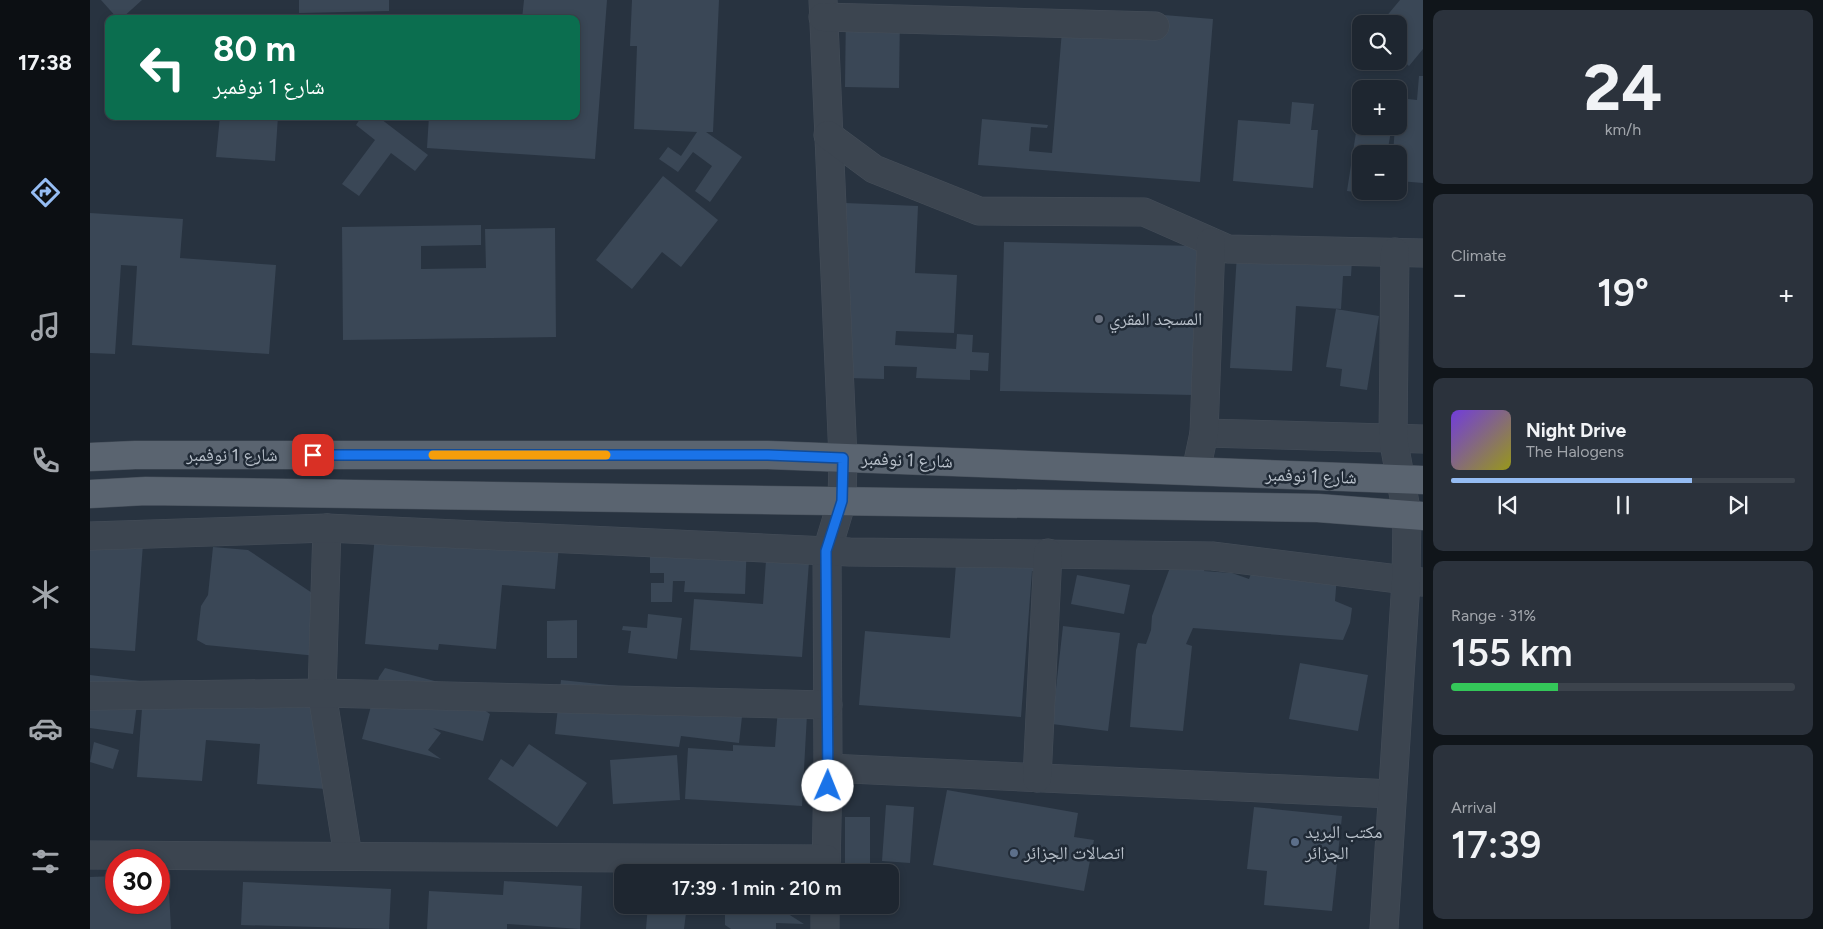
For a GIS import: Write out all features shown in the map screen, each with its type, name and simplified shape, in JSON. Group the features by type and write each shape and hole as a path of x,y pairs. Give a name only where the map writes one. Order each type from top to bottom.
{"main road":[{"name":"شارع 1 نوفمبر","path":"90,458 135,455 768,455 1412,479"},
{"name":"شارع 1 نوفمبر","path":"90,494 146,491 1308,508 1415,515"}],"street":[{"path":"826,864 828,705 826,551 842,501 843,458 823,9 1155,26"},
{"path":"828,135 874,169 979,211 1144,212 1228,249 1423,252"},
{"path":"1196,471 1204,433 1211,242"},
{"path":"1384,929 1392,794 1415,582 1415,515 1412,479 1393,438 1396,252"},
{"path":"1204,433 1423,439"},
{"path":"90,536 327,528 826,551 1212,556 1415,582"},
{"path":"327,528 322,693 348,856"},
{"path":"1037,778 1048,553"},
{"path":"90,696 322,693 828,705"},
{"path":"828,768 1392,794"},
{"path":"90,855 348,856 730,864"},
{"path":"825,914 825,929"}],"building":[{"path":"101,0 142,0 125,15 114,15"},
{"path":"299,0 389,0 389,11 299,13"},
{"path":"524,0 607,0 595,159 427,148 429,120 580,120 580,15 522,15"},
{"path":"632,0 719,0 713,132 706,132 742,157 710,202 695,191 712,166 693,152 678,172 659,159 668,147 681,156 697,132 634,129 637,46 630,46"},
{"path":"1400,0 1423,0 1423,49 1409,66 1407,64 1407,15 1388,15"},
{"path":"846,9 900,10 899,88 845,87"},
{"path":"1127,12 1213,19 1200,182 978,165 982,119 1048,125 1047,128 1031,127 1029,151 1052,153 1063,18"},
{"path":"1419,76 1423,76 1423,183 1407,182 1407,145 1394,145 1394,135 1407,135 1407,99 1417,100"},
{"path":"1292,102 1314,104 1311,130 1318,130 1313,188 1233,181 1238,120 1290,124"},
{"path":"220,120 278,120 275,161 216,157"},
{"path":"359,120 382,120 428,155 415,171 391,153 359,196 342,184 375,140 356,125"},
{"path":"1356,135 1390,135 1389,145 1354,145"},
{"path":"1352,158 1352,192 1347,191"},
{"path":"663,176 718,220 681,267 662,252 632,289 596,260"},
{"path":"845,203 918,206 915,273 957,275 954,333 896,331 895,345 956,349 957,334 973,335 972,352 989,353 988,371 970,370 970,380 916,378 917,367 884,366 884,379 848,378"},
{"path":"90,213 183,219 180,258 276,265 269,354 132,345 137,266 121,265 115,354 90,353"},
{"path":"481,225 481,245 421,246 421,269 486,268 485,229 555,228 556,337 343,340 342,227"},
{"path":"1238,237 1353,244 1351,276 1343,276 1341,309 1296,306 1292,371 1230,368"},
{"name":"المسجد المقري","path":"1004,242 1197,246 1193,395 1000,391"},
{"path":"1336,309 1379,316 1367,390 1340,386 1342,369 1326,367"},
{"path":"375,535 560,535 555,589 502,585 496,649 439,644 438,650 365,644"},
{"path":"90,540 143,544 135,651 90,648"},
{"path":"747,541 745,594 684,592 685,581 673,581 672,602 651,602 651,583 664,583 664,573 650,573 650,555"},
{"path":"767,546 810,548 802,657 690,650 694,599 763,604"},
{"path":"213,547 248,550 333,607 327,657 206,645 197,640 201,606 208,595"},
{"path":"1037,549 1035,571 1032,571 1021,717 859,705 865,631 950,638 956,564"},
{"path":"1175,554 1205,562 1204,571 1232,573 1249,579 1257,558 1338,564 1335,601 1352,608 1350,623 1343,640 1193,628 1186,644 1192,646 1183,731 1130,727 1136,650 1138,643 1146,644 1151,630 1152,616"},
{"path":"1077,575 1130,585 1124,614 1071,604"},
{"path":"648,614 682,618 677,659 628,653 631,631 622,630 623,626 647,628"},
{"path":"577,620 577,658 547,658 547,621"},
{"path":"1063,626 1120,633 1108,731 1052,724"},
{"path":"1300,663 1368,675 1358,731 1289,719"},
{"path":"385,668 446,684 490,714 483,741 433,728 441,733 428,750 441,759 362,739 379,677"},
{"path":"90,675 140,681 133,734 90,728"},
{"path":"561,680 744,699 739,743 681,736 679,747 555,734"},
{"path":"144,681 206,685 206,681 333,690 326,789 257,784 260,744 206,740 202,781 137,777"},
{"path":"779,694 808,696 802,806 685,799 688,748 733,751 733,745 775,747"},
{"path":"94,742 119,750 113,769 90,762"},
{"path":"529,744 587,783 557,827 488,779 501,759 513,767"},
{"path":"677,755 680,800 613,804 610,760"},
{"name":"اتصالات الجزائر","path":"947,790 1078,813 1074,837 1094,840 1084,891 933,865"},
{"path":"886,805 914,807 910,863 882,861"},
{"name":"مكتب البريد الجزائر","path":"1254,807 1342,816 1332,911 1264,905 1267,871 1247,869"},
{"path":"845,817 870,817 870,864 845,864"},
{"path":"105,876 105,914 170,914 170,911 171,929 90,929 90,877"},
{"path":"504,881 582,886 580,929 507,924 507,929 427,929 429,891 503,895"},
{"path":"243,882 391,889 389,929 241,925"},
{"path":"647,914 686,914 684,929 646,929"},
{"path":"725,914 788,914 804,924 776,923 776,929 731,929 725,925"}],"slow traffic":[{"path":"433,455 606,455"}],"place":[{"name":"المسجد المقري","path":"1099,319"},
{"name":"مكتب البريد الجزائر","path":"1295,842"},
{"name":"اتصالات الجزائر","path":"1014,853"}],"route":[{"path":"313,455 768,455 843,458 842,501 826,551 828,786"}]}
